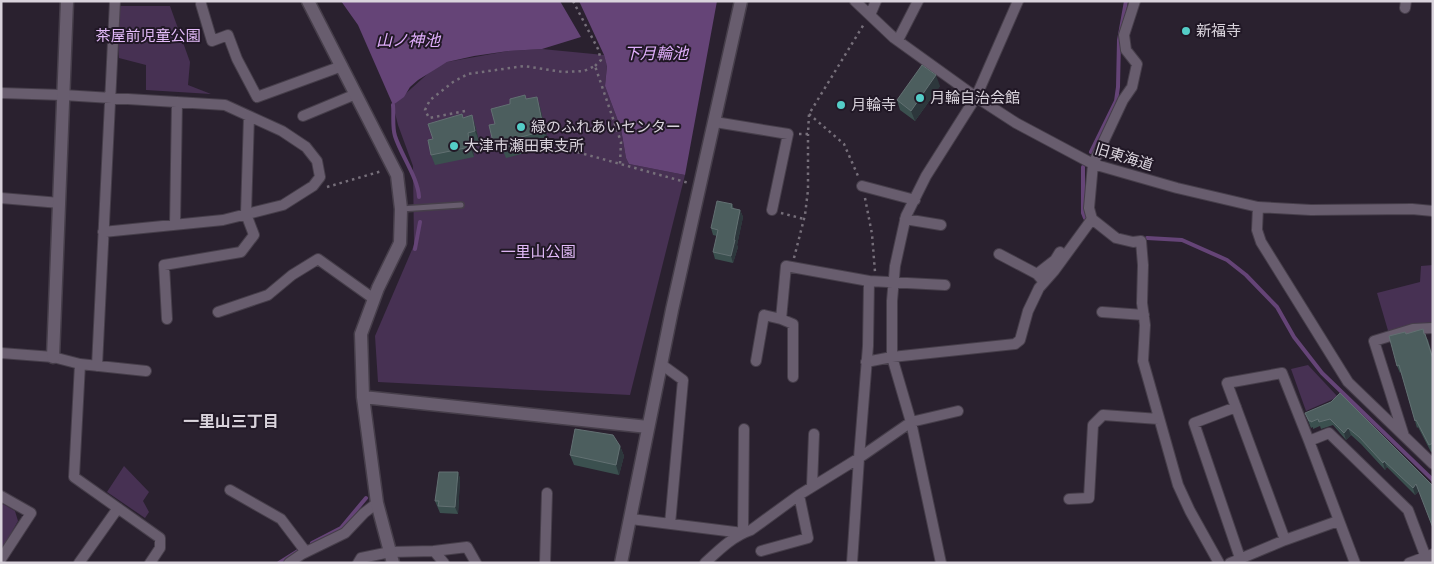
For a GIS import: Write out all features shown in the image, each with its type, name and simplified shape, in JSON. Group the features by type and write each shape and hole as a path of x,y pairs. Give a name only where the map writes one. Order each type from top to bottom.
{"street":[{"path":"53,357 67,1"},
{"path":"97,366 115,1"},
{"path":"308,1 396,175 401,209 400,242 374,299 361,334 363,397 377,503 392,558"},
{"path":"621,563 672,310 741,1"},
{"name":"旧東海道","path":"854,1 898,40 976,97 1016,123 1093,164 1177,188 1258,206 1311,210 1412,209 1433,211"},
{"path":"870,15 876,1"},
{"path":"898,40 918,1"},
{"path":"941,563 911,422 892,357 892,301 895,266 906,219 926,176 976,97 1018,1"},
{"path":"1135,1 1124,35 1126,50 1137,64 1132,87 1123,100 1093,164 1089,208 1092,219 1116,238 1133,242 1141,241 1143,265 1142,303 1145,325 1143,361 1178,485 1219,563"},
{"path":"201,4 212,41 228,35 237,59 257,97 342,66"},
{"path":"1,93 225,105 282,131 306,148 317,161 320,177 313,186 283,205 223,220 103,232"},
{"path":"303,116 356,94"},
{"path":"175,225 177,102"},
{"path":"167,319 164,264 242,252 254,235 246,214 249,116"},
{"path":"715,122 788,134 772,210"},
{"path":"862,186 915,200"},
{"path":"1,198 60,203"},
{"path":"1258,206 1257,230 1261,242 1348,382 1433,464"},
{"path":"906,219 941,225"},
{"path":"866,362 892,357 1015,344 1020,340 1028,310 1039,288 1054,271 1092,219"},
{"path":"1037,274 1055,260 1068,241"},
{"path":"999,254 1037,274 1044,282"},
{"path":"218,312 268,295 292,275 318,259 374,299"},
{"path":"781,319 786,266 868,281 945,285"},
{"path":"852,563 866,362 868,281"},
{"path":"1102,312 1144,315"},
{"path":"756,361 764,315 793,324 793,377"},
{"path":"1404,437 1374,341 1413,329 1433,328"},
{"path":"1,353 53,357 80,364 146,371"},
{"path":"80,364 74,477 160,538 160,548 150,563"},
{"path":"661,364 683,380 670,524"},
{"path":"1285,540 1227,383 1282,373 1355,563"},
{"path":"363,397 648,427"},
{"path":"1236,407 1194,423 1240,558"},
{"path":"705,563 724,545 742,533 751,530 812,486 911,422 958,412"},
{"path":"1069,499 1089,498 1093,425 1103,415 1159,419"},
{"path":"742,533 744,429"},
{"path":"1309,441 1329,433 1408,510 1429,558 1409,563"},
{"path":"812,486 814,434"},
{"path":"230,490 282,519 306,552"},
{"path":"545,563 547,493"},
{"path":"761,552 808,538 800,495"},
{"path":"1,496 31,513 1,559"},
{"path":"288,563 345,533 364,513 377,503"},
{"path":"79,563 118,508"},
{"path":"631,519 742,533"},
{"path":"1230,563 1285,540 1338,522"},
{"path":"358,563 361,558 392,558 467,547 476,563"},
{"path":"434,551 444,563"}],"lane":[{"path":"401,209 461,205"}],"path":[{"path":"465,111 429,118 425,110 430,100 453,82 468,74 524,66 563,72 584,71 595,66 601,60 598,49 573,1"},
{"path":"792,267 804,219 808,190 809,114 870,15"},
{"path":"595,66 621,142 620,164"},
{"path":"788,134 808,134"},
{"path":"559,147 700,186"},
{"path":"313,186 316,190 393,168"},
{"path":"772,210 804,219"}],"green space":[{"name":"茶屋前児童公園","path":"115,6 170,6 190,62 188,85 211,94 146,90 146,65 119,58"},
{"name":"一里山公園","path":"542,49 604,55 607,65 605,86 621,129 626,158 629,164 685,175 630,395 378,382 375,336 414,245 413,166 393,105 433,69 447,62 508,51"},
{"path":"1433,265 1433,322 1410,325 1389,334 1377,293 1420,282 1421,266"},
{"path":"1308,365 1338,397 1306,411 1291,369"},
{"path":"124,466 149,492 143,501 149,512 145,518 107,492"},
{"path":"3,504 15,511 18,521 1,551 1,506"}],"water":[{"name":"山ノ神池","path":"341,1 560,1 581,37 542,49 508,51 447,62 418,80 410,87 404,97 393,105 358,25"},
{"name":"下月輪池","path":"579,1 717,1 685,175 629,164 626,158 621,129 605,86 607,66 604,55"}],"building":[{"path":"922,65 936,75 911,111 897,100"},
{"name":"緑のふれあいセンター","path":"525,95 526,99 537,97 544,131 521,137 521,143 502,148 499,140 493,142 489,125 495,124 491,109 510,104 510,99"},
{"name":"大津市瀬田東支所","path":"462,114 463,118 472,115 475,131 468,133 470,147 431,155 428,140 433,139 428,124"},
{"path":"717,201 732,204 731,208 740,210 731,256 713,252 718,230 711,228"},
{"path":"1423,329 1433,359 1433,443 1429,445 1415,421 1389,336"},
{"path":"1340,393 1433,486 1433,528 1416,484 1413,488 1384,461 1383,463 1348,428 1344,433 1330,419 1319,422 1318,419 1309,421 1305,413 1331,402"},
{"path":"575,429 613,435 620,446 616,465 570,455"},
{"path":"439,472 458,472 455,507 438,506 439,501 435,501"}],"waterway":[{"path":"1091,152 1116,101 1119,40 1126,1"},
{"path":"393,105 395,136 413,174 419,197"},
{"path":"1083,167 1083,213 1085,218"},
{"path":"415,249 420,222"},
{"path":"1147,238 1182,240 1227,260 1246,275 1277,307 1294,337 1322,373 1433,480"},
{"path":"312,543 341,528 366,498"},
{"path":"279,563 298,551"}],"place":[{"name":"新福寺","path":"1186,31"},
{"name":"月輪自治会館","path":"920,98"},
{"name":"月輪寺","path":"841,105"},
{"name":"緑のふれあいセンター","path":"521,127"},
{"name":"大津市瀬田東支所","path":"454,146"}],"district":[{"name":"一里山三丁目","path":"231,421"}]}
